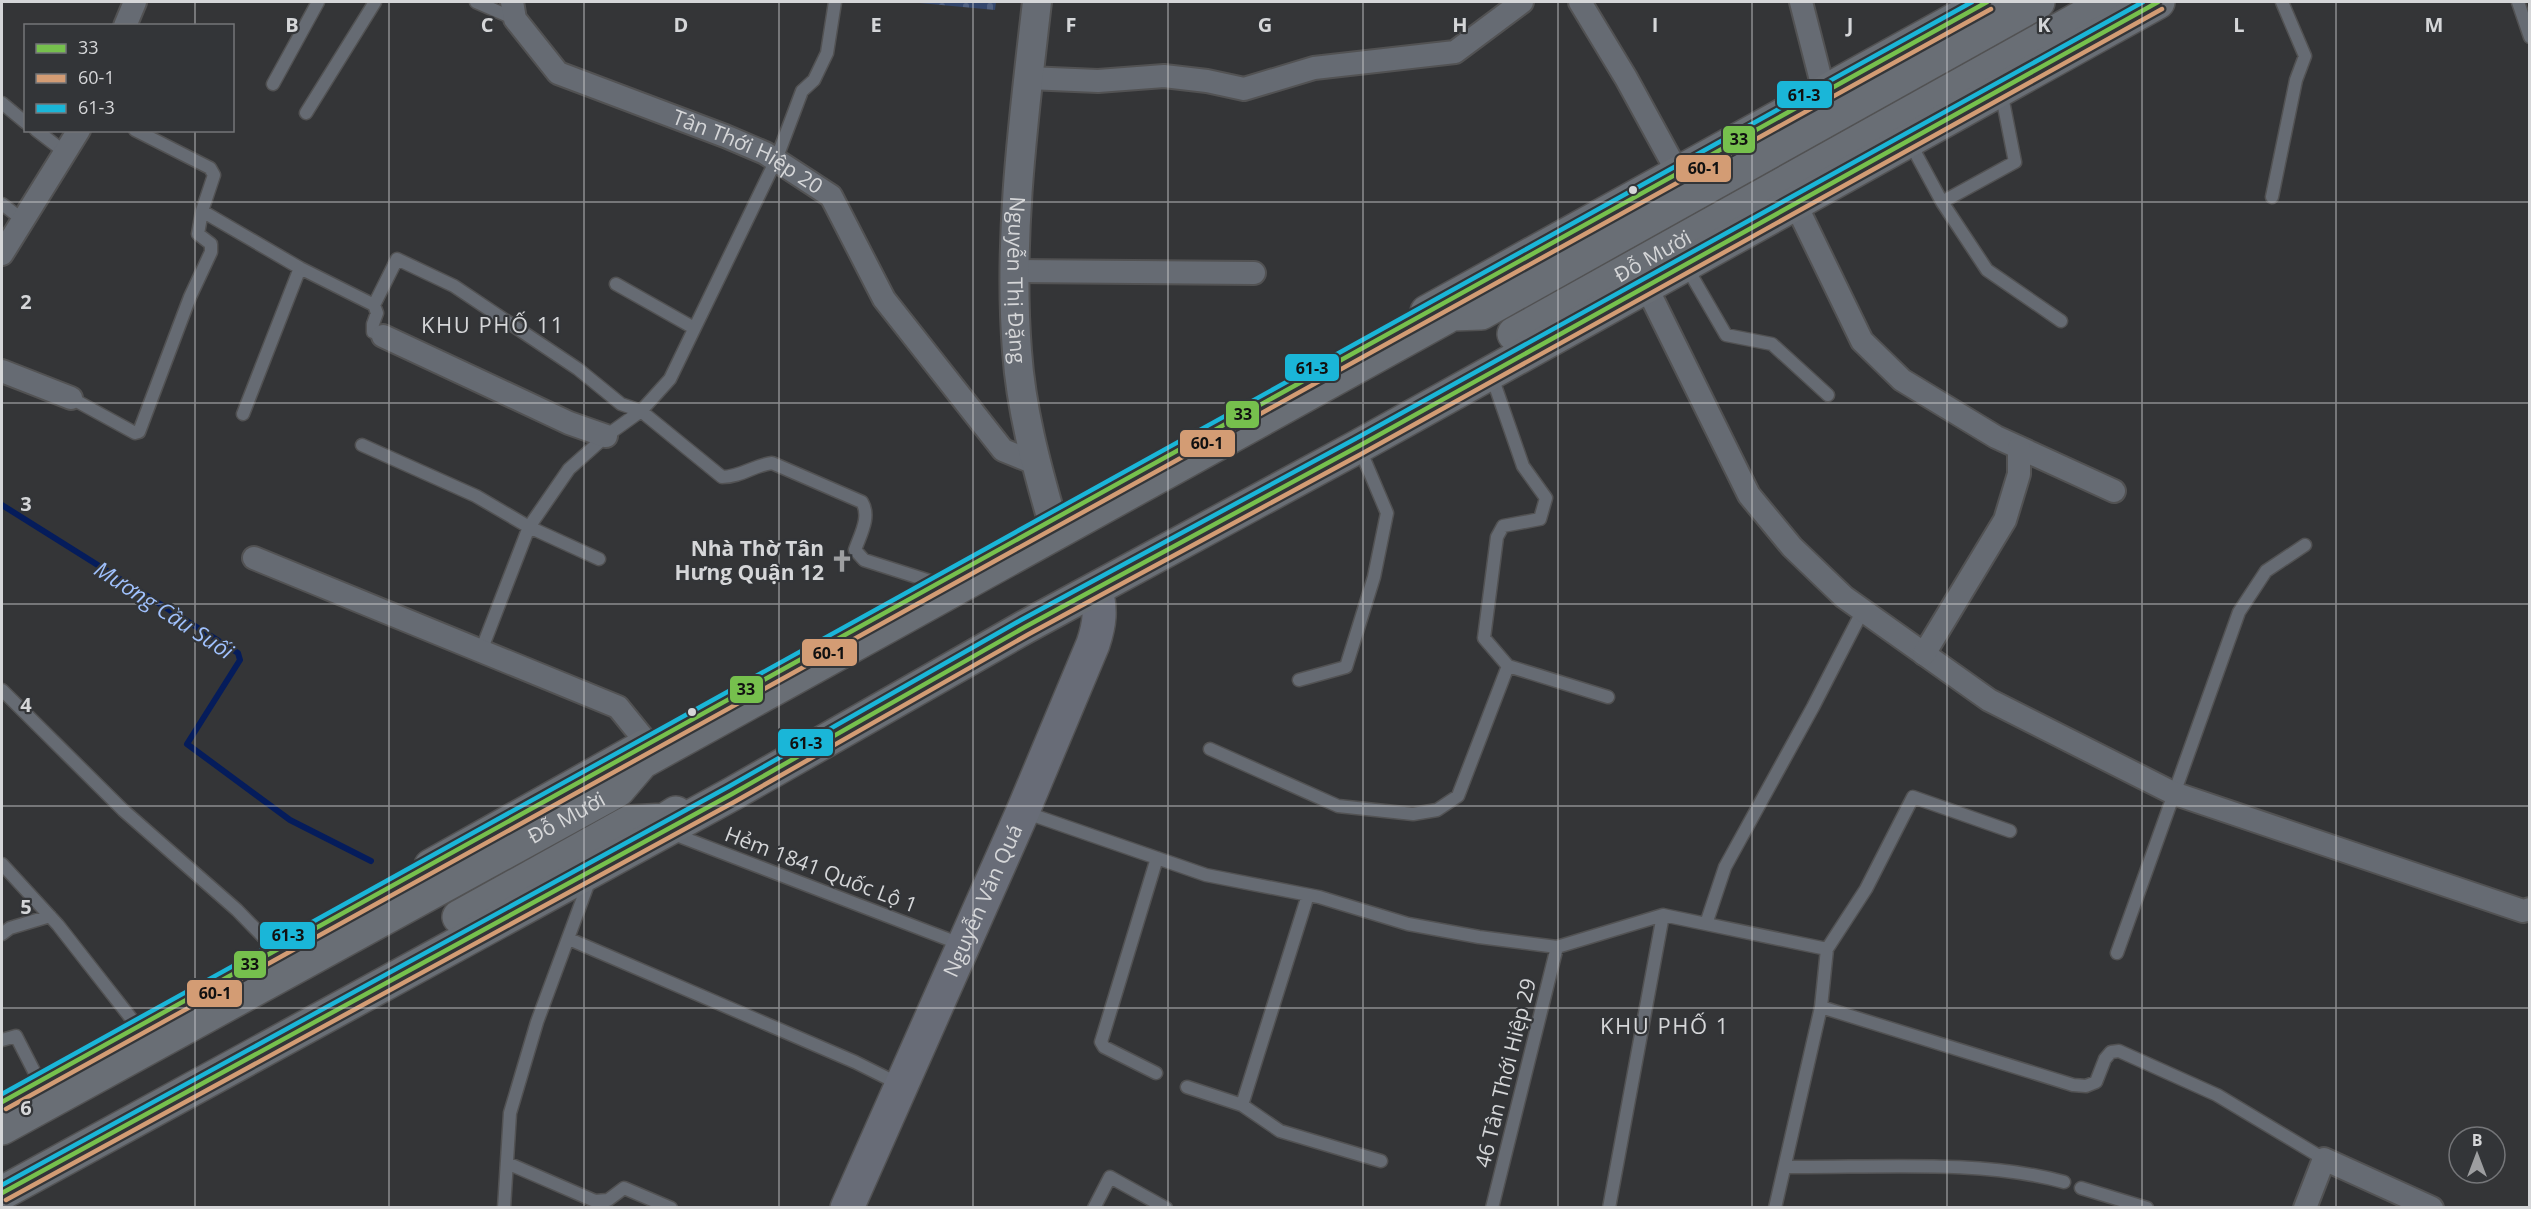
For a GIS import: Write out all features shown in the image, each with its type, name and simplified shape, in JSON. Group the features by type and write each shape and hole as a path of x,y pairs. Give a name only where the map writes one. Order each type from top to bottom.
{"highway":[{"name":"Đỗ Mười","path":"1055,527 1678,173 1987,2"},
{"name":"Đỗ Mười","path":"2,1128 277,951 648,744 1452,314 1481,313 2038,2"},
{"name":"Đỗ Mười","path":"2,1169 630,822 665,819 1022,615 1093,585 1359,446 1490,373 1641,276 2109,2"},
{"name":"Đỗ Mười","path":"2,1193 664,831 1478,365 1504,340 1641,276 1685,264 2158,2"},
{"name":"Đỗ Mười","path":"2,1102 39,1081 145,1036 618,790 642,762 942,588"}],"main road":[{"name":"Nguyễn Văn Quá","path":"847,1208 1023,811 1100,623 1101,608 1093,585"}],"street":[{"path":"126,24 135,2"},
{"name":"Nguyễn Thị Đặng","path":"1037,2 1028,78 1015,271 1017,352 1035,463 1055,527"},
{"path":"1028,78 1098,81 1164,76 1207,81 1244,89 1314,68 1455,52 1482,29 1522,2"},
{"path":"1580,2 1626,78 1678,173"},
{"path":"1801,2 1824,92"},
{"name":"Tân Thới Hiệp 20","path":"513,10 558,73 725,135 776,160 831,196 884,299 1003,450 1035,463"},
{"path":"2,254 78,132"},
{"path":"1795,203 1863,341 1902,380 1996,437 2114,491"},
{"path":"1015,271 1254,273"},
{"path":"1641,276 1749,495 1792,547 1844,597 1989,700 2173,793 2523,911 2529,909"},
{"path":"383,336 569,423 606,436"},
{"path":"2,371 71,398"},
{"path":"1924,654 2005,520 2019,474 2019,448"},
{"path":"254,558 618,707 648,744"},
{"path":"2305,1208 2324,1159 2432,1208"}],"lane":[{"path":"273,84 318,2"},
{"path":"306,113 375,2"},
{"path":"476,2 513,10"},
{"path":"482,651 529,527 569,469 606,436 641,411 670,379 776,160 802,91 814,80 827,53 835,2"},
{"path":"2272,197 2284,133 2305,56 2282,2"},
{"path":"2518,2 2529,37"},
{"path":"1941,202 2015,162 2001,89"},
{"path":"2,103 24,121"},
{"path":"39,132 66,153"},
{"path":"71,398 135,433 139,432 190,297 211,252 211,244 198,234 202,211 213,182 213,171 139,132"},
{"path":"1908,140 1941,202 1987,270 2061,321"},
{"path":"2,204 23,220"},
{"path":"202,211 300,268 374,305 378,313 372,328 373,332 383,336"},
{"path":"374,305 397,259 454,286 578,369 621,404 641,411 722,477 733,477 760,464 772,463 862,502 866,519 855,550 857,554 864,560 942,588"},
{"path":"1685,264 1726,335 1772,344 1828,395"},
{"path":"243,414 300,268"},
{"path":"616,284 694,328"},
{"path":"1490,373 1523,466 1546,498 1540,519 1503,526 1497,537 1484,638 1508,666 1608,697"},
{"path":"362,445 476,496 529,527 599,559"},
{"path":"1299,680 1346,667 1374,577 1387,513 1359,446"},
{"path":"2116,953 2239,612 2266,571 2305,545"},
{"path":"1706,924 1725,867 1813,707 1863,610"},
{"path":"1210,749 1338,806 1413,814 1437,810 1458,796 1492,714 1508,666"},
{"path":"2,690 123,810 237,910 277,951"},
{"path":"1775,1208 1821,1007 1827,949 1866,889 1913,797 2010,831"},
{"path":"1023,811 1206,874 1308,895 1408,924 1479,937 1557,948 1663,915 1827,949"},
{"name":"Hẻm 1841 Quốc Lộ 1","path":"664,831 964,945"},
{"path":"1155,1073 1104,1047 1101,1042 1157,858"},
{"path":"2,864 50,916 145,1036"},
{"path":"504,1208 510,1113 537,1022 593,869"},
{"path":"1242,1105 1308,895"},
{"path":"1610,1208 1663,915"},
{"path":"2,934 10,928 50,916"},
{"path":"569,939 855,1062 903,1086"},
{"name":"46 Tân Thới Hiệp 29","path":"1492,1208 1557,948"},
{"path":"1821,1007 2073,1085 2086,1086 2096,1082 2105,1059 2111,1052 2119,1051 2217,1095 2324,1159"},
{"path":"2,1040 16,1036 39,1081"},
{"path":"1187,1087 1242,1105 1280,1131 1381,1161"},
{"path":"507,1163 596,1201 608,1200 624,1188 671,1208"},
{"path":"1785,1167 1979,1168 2041,1176 2064,1182"},
{"path":"1094,1208 1110,1177 1166,1208"},
{"path":"2081,1188 2147,1208"}],"green space":[{"path":"909,2 996,2 995,10"}],"waterway":[{"name":"Mương Cầu Suối","path":"2,505 238,653 240,660 187,744 290,820 371,861"}],"transit line":[{"name":"61-3","path":"2,1094 1972,2"},
{"name":"33","path":"2,1102 1987,2"},
{"name":"61-3","path":"2,1185 728,787 1021,620 1355,439 2143,2"},
{"name":"33","path":"2,1193 732,794 1025,627 1359,446 2158,2"},
{"name":"60-1","path":"6,1109 1991,9"},
{"name":"60-1","path":"6,1200 736,801 1029,634 1363,453 2162,9"}],"place":[{"name":"Nhà Thờ Tân Hưng Quận 12","path":"842,561"}],"district":[{"name":"KHU PHỐ 11","path":"493,325"},
{"name":"KHU PHỐ 1","path":"1665,1026"}]}
